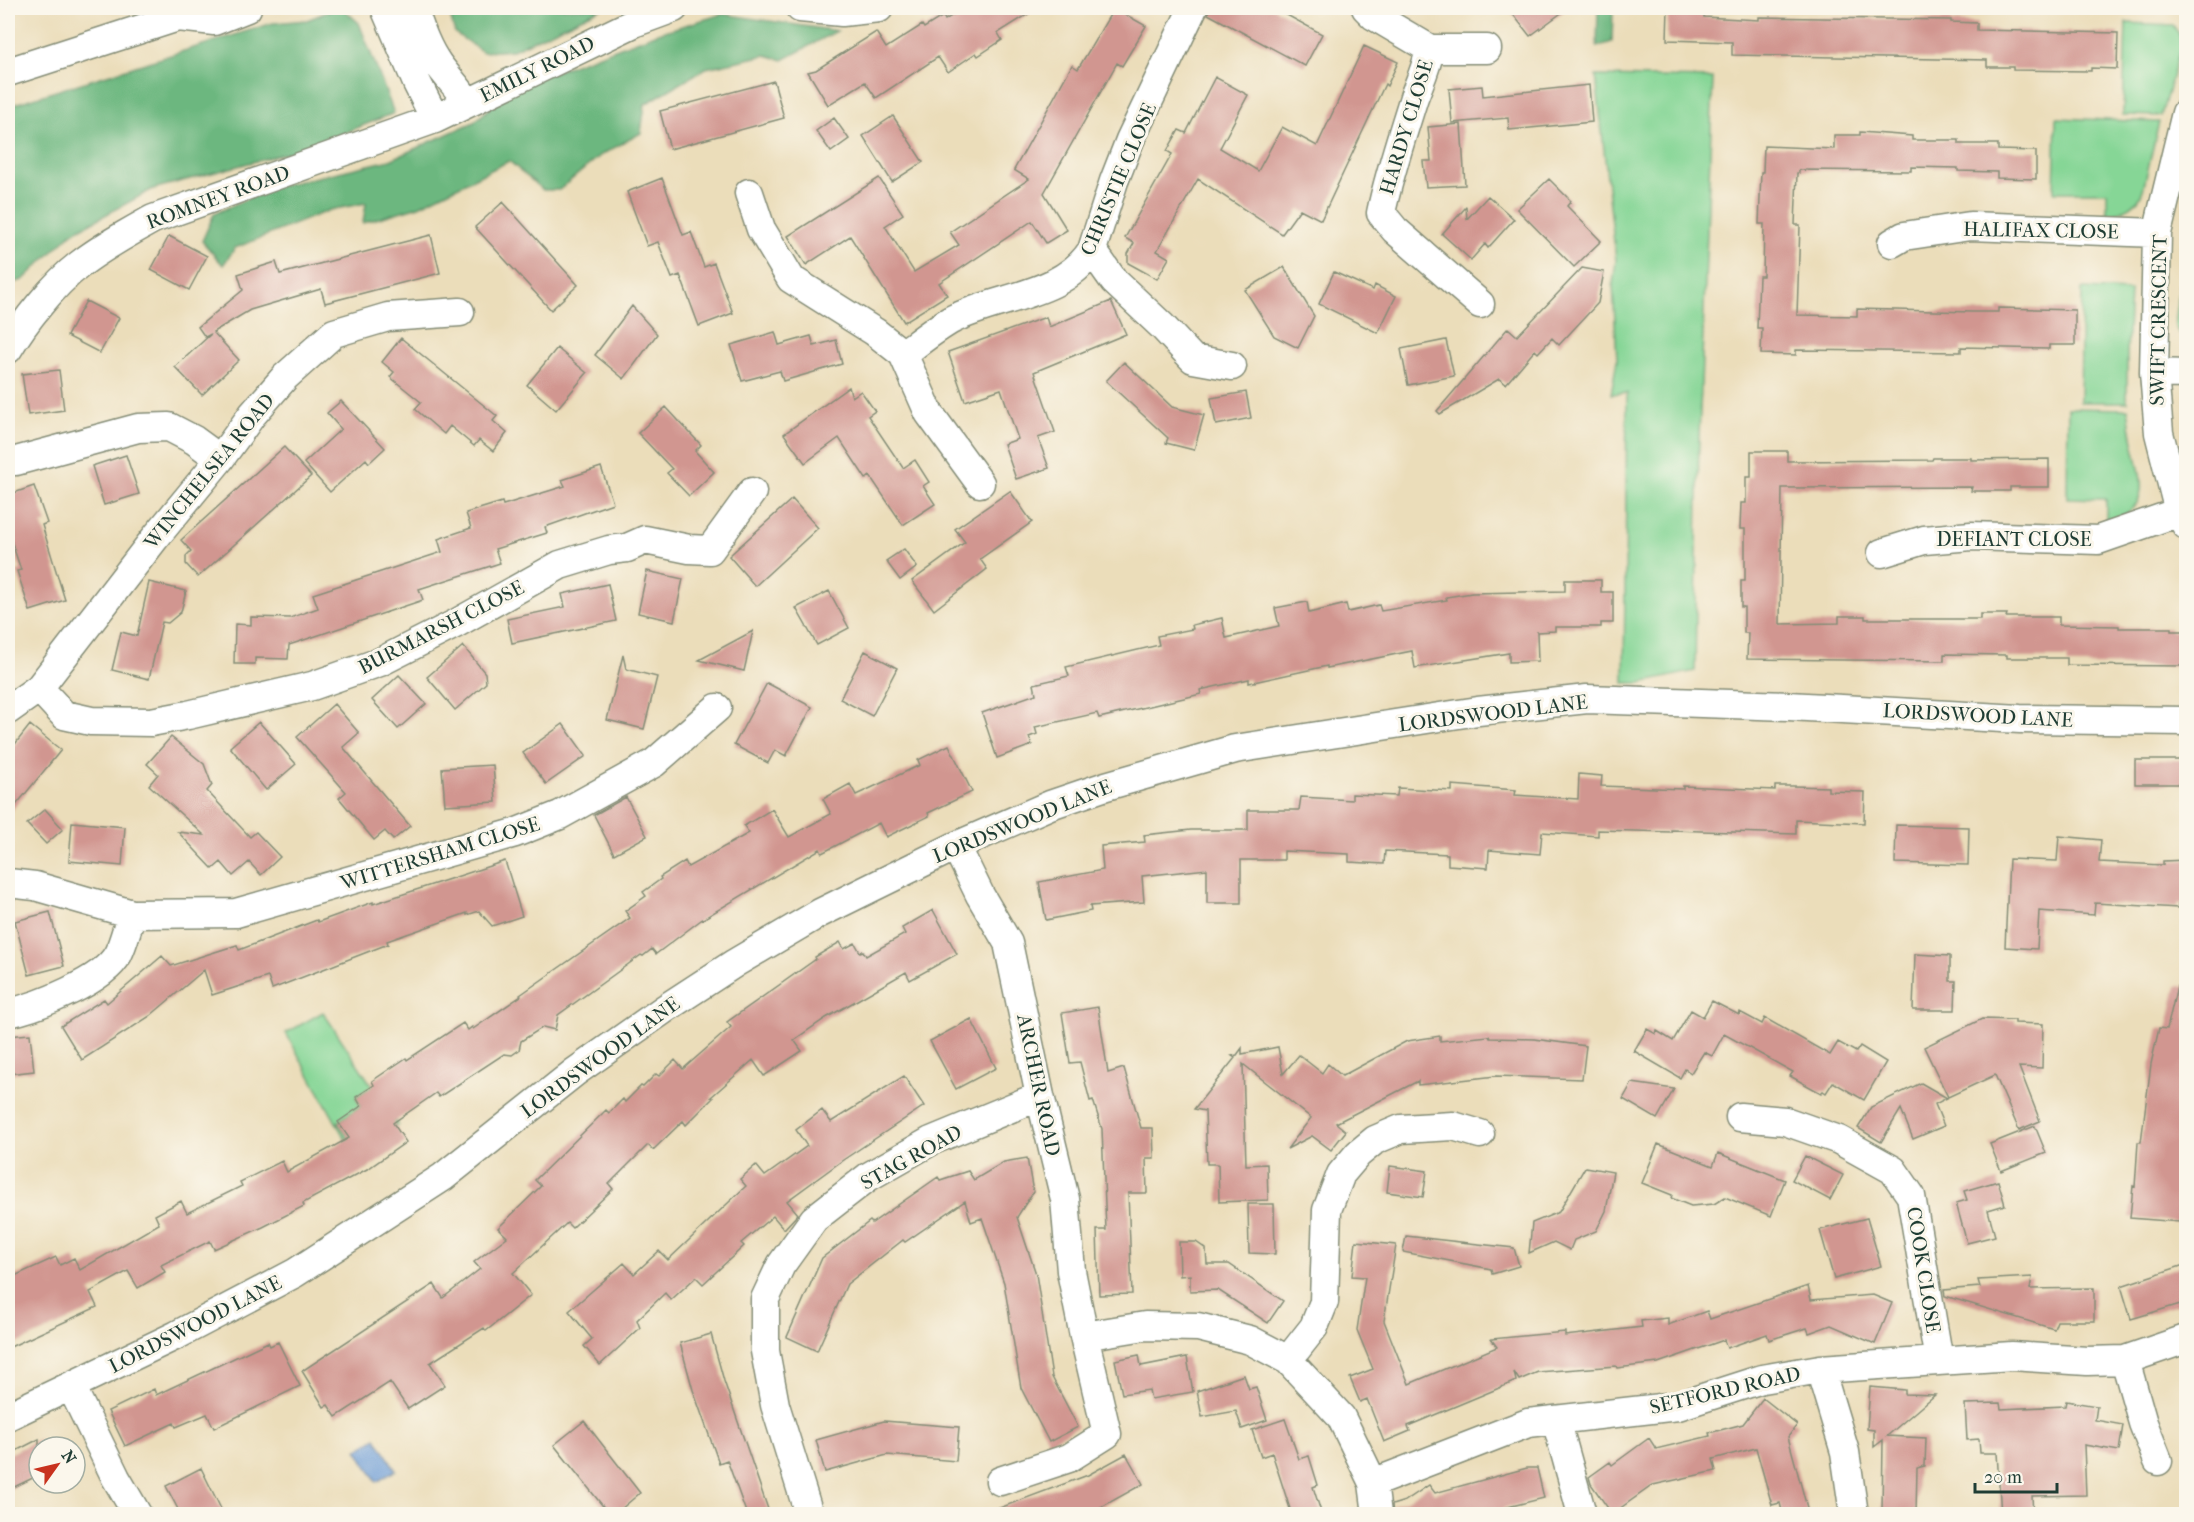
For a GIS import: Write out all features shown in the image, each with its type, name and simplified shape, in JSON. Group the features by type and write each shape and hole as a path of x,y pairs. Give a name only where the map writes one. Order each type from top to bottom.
{"street":[{"path":"8,72 183,13 214,21 247,8"},
{"path":"385,8 435,118"},
{"path":"413,8 431,52 458,87 466,102"},
{"name":"EMILY ROAD","path":"435,118 636,22 674,8"},
{"path":"800,8 842,12 879,8"},
{"name":"CHRISTIE CLOSE","path":"903,354 951,320 1064,279 1081,265 1092,250 1130,140 1193,8"},
{"path":"1366,8 1374,16 1430,49 1486,49"},
{"name":"HARDY CLOSE","path":"1430,49 1427,65 1387,183 1381,213 1395,230 1480,304"},
{"name":"SWIFT CRESCENT","path":"2183,518 2158,433 2154,374 2157,233 2187,113"},
{"name":"ROMNEY ROAD","path":"8,349 22,325 77,266 118,238 153,219 435,118"},
{"path":"749,193 761,230 791,279 875,332 903,354 929,413 980,483"},
{"name":"HALIFAX CLOSE","path":"1892,243 1904,236 1970,226 2157,233"},
{"path":"1092,250 1114,281 1193,359 1232,366"},
{"name":"WINCHELSEA ROAD","path":"8,710 39,688 155,538 220,459 252,415 285,377 334,333 388,317 460,312"},
{"path":"2154,374 2187,374"},
{"path":"8,461 16,461 138,428 169,427 194,440 220,459"},
{"name":"BURMARSH CLOSE","path":"39,688 64,715 91,721 151,722 312,686 380,662 465,619 560,565 609,550 627,548 645,540 689,549 710,550 752,492"},
{"name":"DEFIANT CLOSE","path":"1882,553 1924,540 1971,536 2097,540 2183,518"},
{"name":"LORDSWOOD LANE","path":"8,1416 213,1317 295,1272 443,1177 575,1072 701,984 826,909 956,846 1050,805 1095,789 1235,749 1478,711 1587,699 1800,707 2020,719 2187,721"},
{"name":"WITTERSHAM CLOSE","path":"8,883 35,886 132,914 237,913 515,833 560,815 654,763 717,708"},
{"name":"ARCHER ROAD","path":"956,846 980,895 1008,943 1040,1096 1065,1199 1071,1271 1107,1434 1069,1458 1000,1481"},
{"path":"8,1013 47,1001 107,968 117,955 132,914"},
{"name":"STAG ROAD","path":"809,1515 775,1405 765,1351 765,1299 782,1265 814,1219 868,1177 931,1141 1040,1096"},
{"name":"COOK CLOSE","path":"1740,1117 1785,1121 1839,1140 1893,1170 1911,1196 1939,1360"},
{"path":"1288,1360 1314,1327 1324,1302 1327,1210 1341,1174 1358,1154 1375,1140 1401,1129 1453,1126 1480,1134"},
{"path":"1084,1336 1145,1326 1198,1327 1250,1340 1288,1360 1341,1417 1373,1483 1377,1515"},
{"name":"SETFORD ROAD","path":"1373,1483 1528,1423 1678,1406 1762,1379 1820,1369 2012,1356 2087,1361 2125,1360 2187,1339"},
{"path":"2125,1360 2158,1461"},
{"path":"1820,1369 1845,1452 1854,1515"},
{"path":"71,1386 116,1479 137,1515"},
{"path":"1556,1420 1582,1515"}],"green space":[{"path":"342,8 359,23 394,113 312,146 153,189 72,233 23,280 8,284 8,106 273,23 307,20"},
{"path":"448,8 602,8 513,50 483,52 455,33"},
{"path":"1598,8 1613,8 1612,42 1597,47"},
{"path":"723,14 837,31 783,60 766,55 706,68 645,104 641,133 601,155 559,190 543,190 509,161 419,206 363,223 366,203 330,210 235,248 223,265 202,241 214,214 270,188 390,160 474,122 514,87 658,33"},
{"path":"2126,23 2173,25 2179,34 2181,46 2161,116 2123,115"},
{"path":"1596,76 1713,78 1699,436 1695,671 1641,683 1624,683 1627,393 1611,394 1617,360 1613,284 1616,261"},
{"path":"2056,118 2159,122 2143,190 2133,205 2119,212 2107,213 2107,192 2054,192"},
{"path":"2184,249 2186,249 2186,334 2179,333 2175,326"},
{"path":"2082,289 2130,291 2127,402 2080,402"},
{"path":"2068,408 2128,409 2140,472 2141,494 2131,510 2121,517 2106,522 2106,499 2067,498"},
{"path":"323,1012 398,1125 395,1127 367,1090 356,1097 361,1106 338,1122 356,1149 352,1151 286,1033"}],"water":[{"path":"376,1438 396,1470 377,1482 357,1450"}],"building":[{"path":"964,8 1038,8 998,33 1002,40 978,56 976,53 948,72 938,57 876,98 865,82 828,105 808,72 816,70 876,32 886,48 922,25 924,28 943,16 945,20"},
{"path":"1114,8 1146,26 1122,66 1117,63 1044,193 1067,230 1046,243 1032,221 939,283 947,295 904,322 850,236 806,265 788,236 879,178 903,214 885,226 914,272 959,245 950,232 1029,179 1014,170 1072,65 1078,69"},
{"path":"1209,8 1274,8 1322,34 1305,66 1208,14"},
{"path":"1508,8 1568,8 1530,36"},
{"path":"1668,8 1700,8 1700,15 1704,17 1759,20 1759,17 1951,20 1951,22 1977,23 1977,30 2118,33 2117,69 2013,70 2013,67 1987,67 1987,60 1732,55 1732,42 1667,40"},
{"path":"1364,46 1398,62 1387,86 1385,84 1321,220 1300,209 1282,234 1198,179 1157,251 1169,258 1157,279 1128,263 1128,254 1134,243 1125,238 1172,154 1167,151 1179,130 1186,133 1215,77 1248,95 1220,148 1258,171 1282,127 1317,146"},
{"path":"774,81 784,118 670,149 660,111"},
{"path":"1589,85 1592,122 1509,130 1508,118 1452,123 1449,89 1482,86 1483,96"},
{"path":"893,116 923,162 892,182 863,136"},
{"path":"834,118 849,139 831,152 816,131"},
{"path":"1461,124 1465,185 1426,187 1423,161 1431,161 1428,127"},
{"path":"1860,132 1912,136 1912,140 1959,140 1959,144 1998,144 1998,150 2036,151 2036,179 1997,178 1997,172 1958,171 1958,168 1911,167 1911,171 1799,170 1795,225 1800,225 1797,315 1857,316 1857,309 1972,312 1998,312 1998,308 2075,310 2075,345 2049,345 2049,349 1961,347 1961,352 1796,350 1796,355 1761,354 1762,328 1757,328 1759,276 1763,276 1764,224 1759,224 1764,146 1834,149 1834,135 1860,135"},
{"path":"662,178 683,235 691,232 704,267 714,263 733,313 699,326 680,275 672,278 658,242 647,246 627,192"},
{"path":"1549,179 1571,201 1567,206 1601,241 1574,267 1517,209"},
{"path":"1488,196 1514,219 1488,248 1485,244 1471,260 1442,234 1466,207 1467,219"},
{"path":"503,202 578,285 551,310 475,227"},
{"path":"431,235 440,273 325,303 321,289 250,310 213,332 239,360 202,395 175,367 211,334 205,337 198,327 243,290 238,274 276,262 280,274"},
{"path":"169,236 207,256 189,290 151,270"},
{"path":"1284,267 1314,316 1298,348 1274,336 1245,290"},
{"path":"1582,268 1604,272 1598,303 1559,345 1552,338 1538,353 1535,350 1506,384 1499,379 1440,414 1437,411 1508,328 1517,336"},
{"path":"1334,272 1373,290 1375,285 1396,296 1378,333 1319,304"},
{"path":"86,301 119,318 100,353 67,336"},
{"path":"1111,301 1126,334 1034,372 1055,432 1038,438 1049,468 1016,479 1004,444 1018,439 1001,389 965,401 948,352 1046,317 1049,327"},
{"path":"632,306 657,334 624,379 595,355"},
{"path":"775,332 779,345 811,336 814,346 836,340 842,364 783,381 780,371 742,381 731,345"},
{"path":"401,338 497,416 493,421 507,433 493,451 479,440 474,446 450,426 444,434 415,409 421,402 390,377 394,372 382,362"},
{"path":"1446,340 1454,376 1408,385 1401,349"},
{"path":"557,348 587,373 556,410 527,385"},
{"path":"1124,362 1172,407 1204,415 1194,450 1166,443 1168,438 1106,381"},
{"path":"59,370 64,410 28,415 22,374"},
{"path":"849,387 852,397 861,391 875,411 868,416 903,468 915,460 929,482 923,486 935,504 903,525 870,476 866,479 839,438 805,463 784,434"},
{"path":"1246,392 1251,418 1216,425 1211,398"},
{"path":"341,401 385,448 369,463 366,459 330,492 304,463 341,429 327,413"},
{"path":"666,407 701,445 695,451 714,472 689,496 667,473 672,469 638,433"},
{"path":"284,447 311,476 198,577 186,564 186,556 191,551 181,540"},
{"path":"1751,451 1787,451 1787,461 1932,460 1933,458 2049,459 2049,487 2010,487 2010,491 1971,491 1972,487 1782,488 1780,624 1839,623 1839,616 1865,616 1865,619 1980,619 1980,614 2007,614 2006,617 2059,617 2059,625 2171,628 2171,631 2187,631 2187,666 2067,665 2067,658 2007,658 2007,655 1944,654 1944,661 1747,659 1748,633 1744,633 1744,607 1741,607 1741,581 1745,581 1745,529 1740,529 1741,503 1746,503 1746,477 1751,477"},
{"path":"126,455 139,494 104,505 92,466"},
{"path":"601,467 613,503 545,527 547,533 495,549 500,563 419,589 423,600 289,645 288,659 255,658 255,664 234,664 235,624 251,625 251,617 290,618 318,608 313,594 442,552 438,539 471,528 466,513 502,502 503,505 565,486 562,480"},
{"path":"34,486 47,523 42,525 65,600 30,611 17,571 21,570 8,531 8,495"},
{"path":"1010,491 1032,522 980,559 987,569 934,610 912,581 965,542 955,529"},
{"path":"792,499 818,528 755,586 729,556"},
{"path":"904,549 917,567 900,580 886,561"},
{"path":"647,571 683,579 674,621 638,613"},
{"path":"1565,580 1601,580 1601,592 1613,592 1613,623 1601,623 1601,627 1555,627 1555,631 1537,632 1538,661 1509,662 1509,653 1415,668 1412,651 1249,683 1249,679 1200,690 1201,694 1099,718 1097,713 1035,727 1037,734 1029,737 1032,745 997,758 982,713 1036,694 1034,684 1069,676 1066,667 1159,645 1157,636 1193,629 1192,625 1222,618 1226,638 1279,626 1275,608 1307,602 1309,613 1346,604 1348,612 1379,605 1381,611 1447,600 1446,597 1472,593 1565,591"},
{"path":"149,582 186,591 181,612 168,623 162,622 149,679 112,670 121,632 137,636"},
{"path":"608,584 616,621 512,643 507,619 565,607 562,594"},
{"path":"829,591 849,628 817,645 796,608"},
{"path":"753,631 744,671 699,660"},
{"path":"463,646 485,673 486,683 455,710 427,677"},
{"path":"865,651 897,668 872,716 840,699"},
{"path":"623,655 626,669 657,677 644,729 607,720"},
{"path":"399,675 426,704 398,729 372,700"},
{"path":"767,683 812,707 786,756 775,750 768,763 734,745"},
{"path":"334,704 359,733 343,747 410,826 393,840 385,831 374,840 339,798 346,792 297,737"},
{"path":"259,722 296,764 266,790 230,747"},
{"path":"563,724 586,756 546,784 523,753"},
{"path":"30,725 61,750 8,815 8,753"},
{"path":"171,737 204,764 212,785 207,791 250,837 256,832 280,857 261,875 249,862 233,876 221,862 213,869 178,832 204,835 149,785 158,774 147,764"},
{"path":"949,745 972,792 886,837 879,823 822,853 820,849 701,920 656,954 652,949 643,956 641,955 558,1015 555,1030 543,1027 521,1041 519,1050 512,1055 504,1054 439,1097 436,1093 393,1123 406,1142 369,1168 263,1227 214,1249 210,1241 161,1265 165,1272 138,1288 128,1271 90,1292 97,1307 8,1348 8,1279 56,1257 60,1265 74,1258 80,1270 159,1224 155,1215 181,1201 187,1213 242,1186 240,1182 282,1161 287,1172 349,1138 338,1122 361,1106 356,1097 374,1085 372,1081 463,1023 468,1030 472,1027 473,1029 521,996 630,918 625,911 646,896 643,892 661,879 660,877 685,861 688,867 749,833 744,826 772,809 789,837 831,814 823,799 850,784 856,795 920,765 918,760"},
{"path":"2135,760 2183,760 2184,784 2135,784"},
{"path":"493,765 496,802 445,805 442,768"},
{"path":"1579,774 1602,776 1601,786 1683,789 1683,786 1775,790 1775,786 1792,786 1828,787 1828,791 1865,792 1864,823 1796,820 1796,834 1598,830 1598,836 1542,832 1540,854 1489,850 1488,868 1448,865 1448,854 1385,851 1384,864 1349,862 1349,854 1284,851 1284,860 1241,860 1241,903 1207,903 1207,869 1142,876 1144,902 1090,906 1091,911 1046,920 1039,882 1103,870 1101,846 1145,842 1144,835 1191,830 1248,830 1248,810 1299,810 1301,797 1352,800 1352,794 1397,796 1398,788 1452,791 1452,785 1516,790 1515,795 1578,799"},
{"path":"626,797 647,836 614,854 594,815"},
{"path":"45,809 63,829 46,844 27,824"},
{"path":"72,822 125,827 122,866 69,861"},
{"path":"1896,825 1969,827 1968,865 1895,863"},
{"path":"2059,836 2101,840 2099,862 2163,865 2163,861 2187,860 2187,903 2178,904 2178,908 2095,903 2094,915 2039,911 2037,949 2005,947 2009,859 2057,861"},
{"path":"505,861 522,916 492,926 479,911 467,915 467,913 387,941 388,944 272,989 268,977 212,995 204,970 150,1016 82,1060 61,1026 104,999 107,1003 162,956 171,966 237,945 239,950 317,920 318,922 373,902 373,904"},
{"path":"933,910 957,954 910,980 906,972 826,1018 794,1040 802,1051 764,1076 753,1060 711,1097 713,1098 686,1125 683,1121 653,1150 648,1145 609,1184 613,1189 572,1228 567,1223 513,1273 531,1295 486,1331 484,1328 430,1363 445,1385 408,1409 390,1382 336,1417 328,1405 324,1407 302,1371 434,1284 443,1298 480,1269 474,1262 507,1237 498,1228 541,1186 535,1180 606,1110 609,1113 623,1099 625,1102 656,1074 659,1076 675,1060 683,1069 731,1027 727,1022 816,959 815,957 840,942 844,949 855,943 860,952 863,951 866,956 905,934 902,928"},
{"path":"50,912 64,966 29,975 15,921"},
{"path":"1915,954 1950,956 1950,981 1956,981 1955,1010 1913,1010"},
{"path":"2177,986 2187,987 2187,1178 2184,1178 2180,1222 2130,1218 2138,1142 2141,1142 2151,1064 2159,1028 2167,1029"},
{"path":"1712,1001 1762,1024 1765,1018 1830,1055 1838,1042 1856,1052 1860,1046 1886,1062 1864,1100 1833,1082 1826,1093 1823,1091 1821,1093 1790,1076 1793,1072 1724,1034 1712,1056 1704,1052 1691,1073 1685,1069 1680,1078 1634,1051 1647,1029 1656,1034 1657,1031 1673,1041 1691,1010 1703,1017"},
{"path":"1098,1007 1108,1073 1124,1068 1141,1128 1153,1128 1154,1158 1146,1158 1147,1193 1128,1193 1132,1294 1099,1295 1097,1230 1106,1230 1102,1129 1093,1100 1090,1101 1080,1062 1070,1063 1062,1013"},
{"path":"971,1019 996,1068 956,1089 930,1041"},
{"path":"1982,1019 2043,1024 2042,1068 2019,1067 2040,1121 2019,1130 1995,1075 1948,1097 1924,1047"},
{"path":"30,1034 34,1071 8,1074 8,1036"},
{"path":"1440,1036 1440,1041 1489,1036 1490,1038 1534,1039 1586,1046 1582,1079 1496,1076 1418,1085 1418,1081 1336,1123 1346,1131 1331,1150 1312,1136 1287,1149 1311,1118 1243,1064 1246,1165 1267,1164 1268,1200 1219,1202 1218,1164 1207,1164 1205,1111 1194,1109 1235,1058 1232,1056 1237,1055 1242,1048 1242,1054 1278,1047 1283,1074 1299,1055 1322,1073 1328,1064 1342,1076 1407,1041"},
{"path":"904,1076 924,1106 787,1201 798,1214 784,1229 773,1216 741,1243 744,1246 703,1284 696,1277 671,1300 665,1293 637,1320 640,1328 600,1365 584,1346 592,1339 569,1311 624,1263 634,1274 659,1251 668,1260 746,1186 740,1179 756,1165 765,1176 807,1146 796,1130 822,1110 831,1122"},
{"path":"1632,1083 1674,1089 1657,1119 1623,1099"},
{"path":"1921,1083 1947,1098 1935,1104 1944,1126 1913,1139 1901,1109 1881,1142 1858,1128 1871,1107"},
{"path":"2035,1126 2046,1153 2001,1171 1990,1144"},
{"path":"1658,1144 1713,1166 1718,1153 1785,1180 1771,1216 1725,1197 1714,1204 1691,1206 1671,1198 1672,1195 1642,1183"},
{"path":"1805,1156 1843,1175 1830,1200 1792,1180"},
{"path":"1027,1158 1033,1192 1017,1217 1036,1274 1052,1377 1078,1427 1049,1442 1021,1388 1004,1283 982,1218 971,1222 965,1201 905,1242 903,1240 847,1284 817,1351 787,1337 822,1258 870,1221 872,1223 938,1177 940,1180 968,1171 974,1180 1004,1162"},
{"path":"1390,1166 1427,1171 1423,1197 1387,1192"},
{"path":"1585,1167 1613,1172 1606,1211 1596,1231 1574,1240 1570,1250 1554,1242 1529,1253 1532,1223 1559,1212"},
{"path":"1998,1181 2005,1205 1988,1210 1995,1236 1967,1243 1956,1203 1967,1200 1964,1191"},
{"path":"1248,1204 1274,1204 1275,1254 1249,1253"},
{"path":"1867,1218 1881,1266 1834,1279 1820,1230"},
{"path":"1406,1236 1514,1248 1519,1266 1492,1274 1491,1269 1403,1252"},
{"path":"1356,1241 1396,1245 1384,1321 1409,1384 1497,1347 1491,1339 1565,1332 1565,1336 1642,1327 1641,1321 1668,1318 1668,1325 1707,1311 1710,1319 1808,1286 1811,1300 1873,1295 1892,1303 1875,1344 1831,1325 1809,1333 1807,1328 1769,1340 1767,1334 1727,1348 1724,1340 1658,1363 1617,1368 1616,1366 1538,1372 1519,1380 1514,1372 1516,1381 1408,1426 1410,1431 1384,1442 1367,1399 1360,1402 1350,1378 1373,1369 1357,1330 1365,1277 1352,1276"},
{"path":"1179,1242 1196,1242 1206,1249 1207,1264 1229,1264 1283,1301 1268,1323 1218,1290 1190,1291 1190,1275 1180,1276"},
{"path":"2187,1264 2187,1302 2131,1319 2121,1286"},
{"path":"2032,1277 2030,1289 2094,1288 2094,1321 2057,1321 2054,1329 1945,1296 1944,1290 1980,1287 1978,1280"},
{"path":"711,1334 724,1381 770,1515 747,1515 727,1460 719,1463 693,1390 680,1343"},
{"path":"268,1342 270,1346 278,1342 300,1386 214,1428 207,1414 176,1427 174,1423 125,1446 108,1411 154,1389 156,1395"},
{"path":"1139,1355 1141,1366 1187,1357 1193,1392 1151,1399 1149,1390 1122,1394 1115,1360"},
{"path":"1244,1375 1249,1389 1256,1387 1267,1420 1242,1429 1236,1411 1202,1417 1197,1391"},
{"path":"1870,1387 1905,1390 1905,1394 1935,1395 1887,1436 1926,1438 1925,1466 1917,1468 1916,1514 1882,1513 1883,1440 1874,1447 1874,1430 1867,1429"},
{"path":"1763,1398 1797,1425 1788,1437 1809,1515 1783,1515 1780,1503 1772,1505 1756,1448 1713,1459 1716,1471 1653,1485 1612,1514 1591,1484 1589,1477 1610,1462 1612,1465 1649,1438 1656,1449 1710,1436 1709,1433 1743,1424"},
{"path":"2066,1401 2097,1406 2095,1420 2123,1425 2119,1451 2084,1445 2086,1495 2032,1496 2033,1515 2001,1515 1997,1453 1980,1453 1979,1439 1967,1440 1965,1404 2000,1403 2001,1409 2065,1406"},
{"path":"1285,1419 1299,1459 1309,1456 1318,1485 1313,1487 1322,1515 1292,1515 1272,1453 1261,1457 1252,1430"},
{"path":"584,1421 640,1493 614,1515 610,1515 554,1445"},
{"path":"884,1421 959,1427 956,1461 887,1455 825,1472 816,1440"},
{"path":"27,1445 27,1481 8,1490 8,1455"},
{"path":"1126,1454 1143,1484 1087,1515 990,1515 989,1512 1088,1475"},
{"path":"201,1468 224,1515 181,1515 166,1486"},
{"path":"1527,1468 1537,1468 1544,1498 1504,1508 1499,1515 1393,1515 1392,1505 1405,1501 1429,1485 1435,1493"}]}
